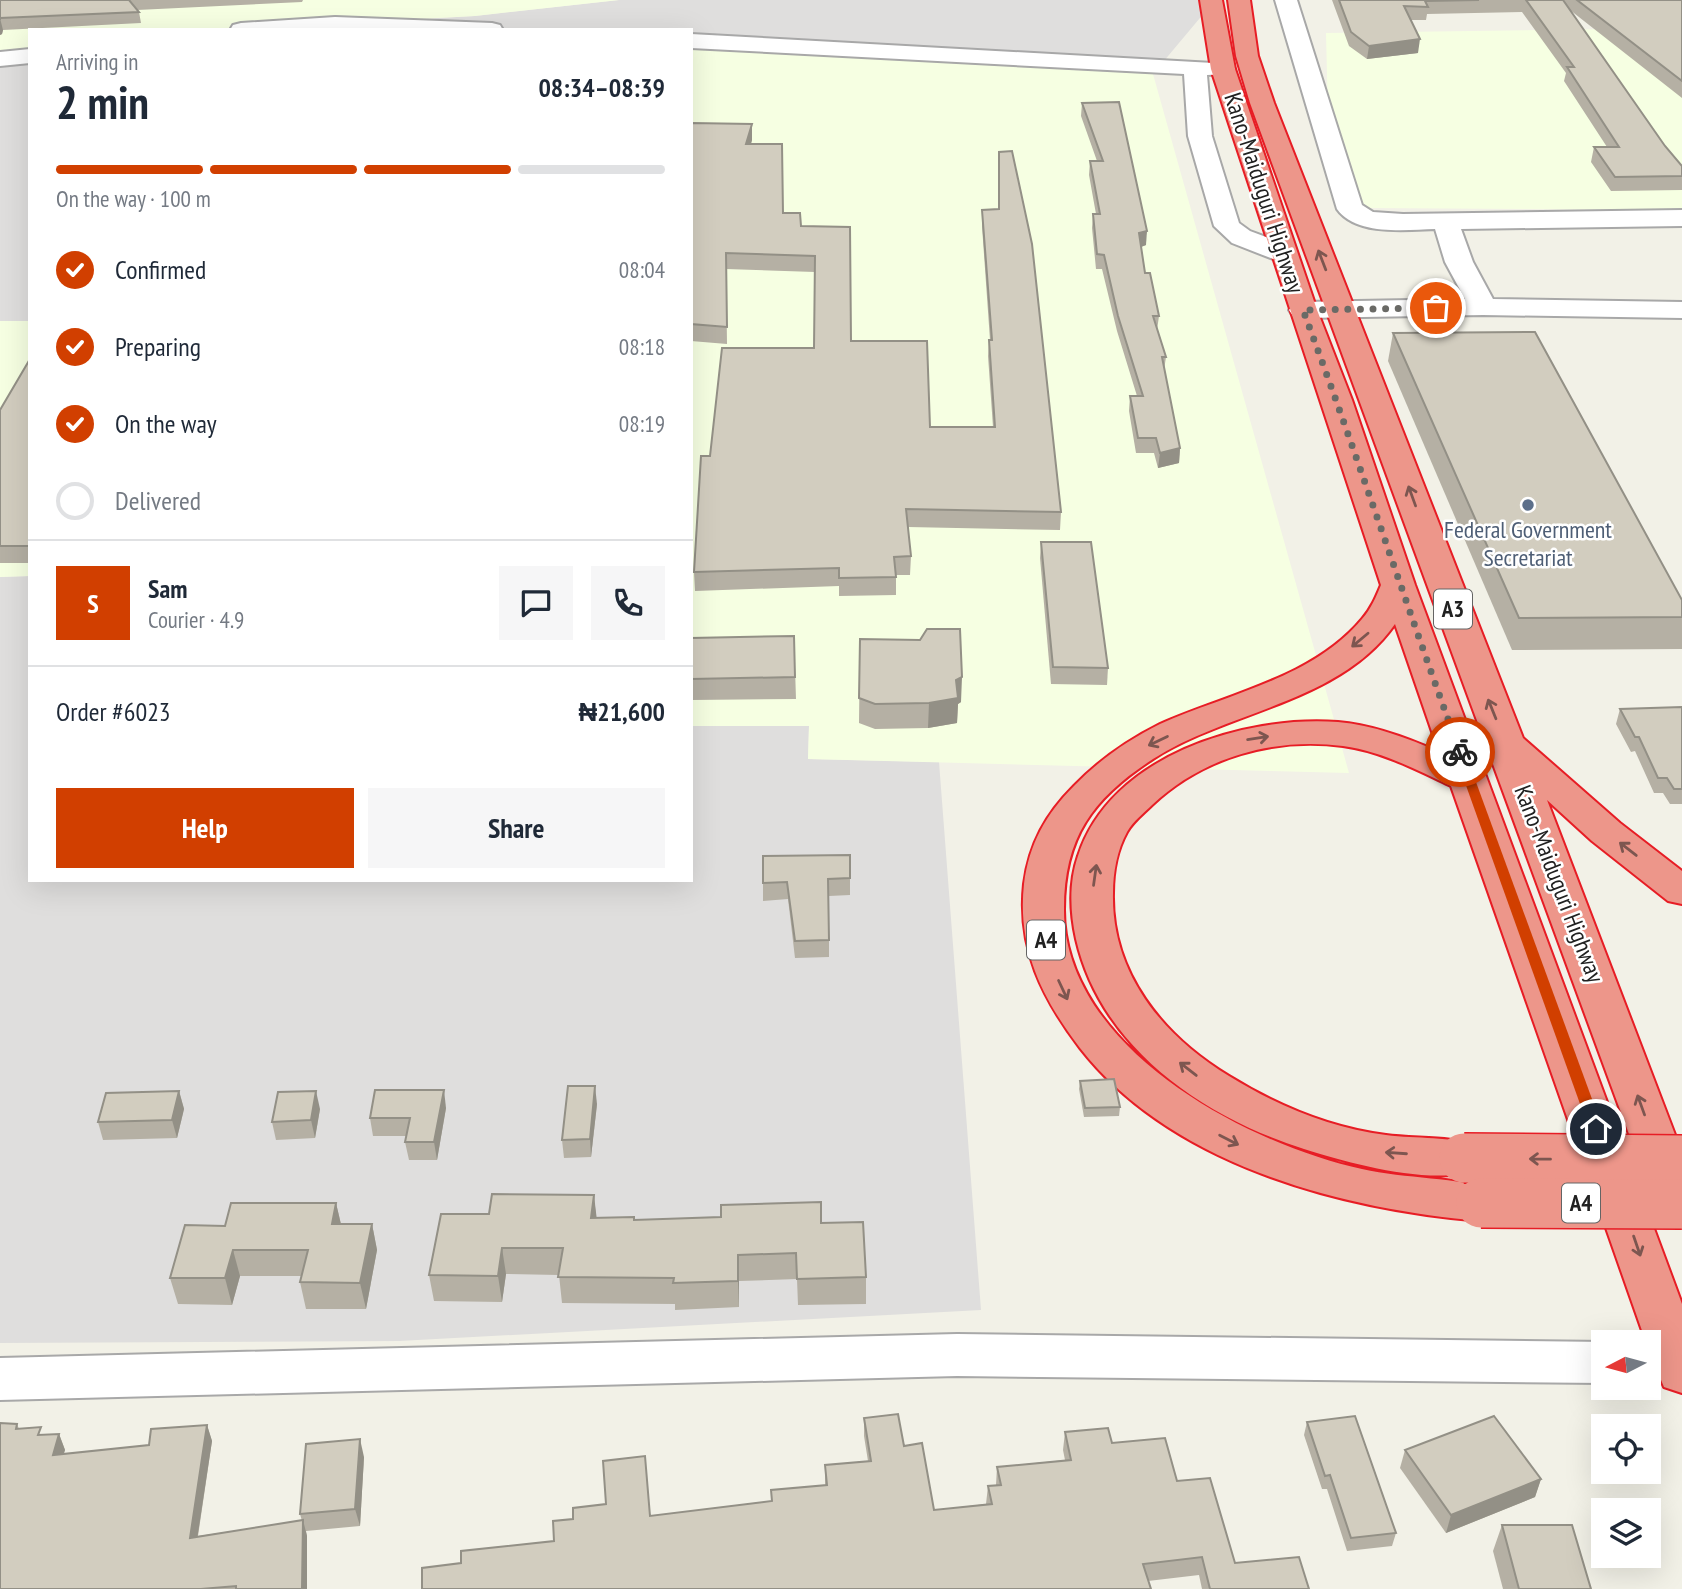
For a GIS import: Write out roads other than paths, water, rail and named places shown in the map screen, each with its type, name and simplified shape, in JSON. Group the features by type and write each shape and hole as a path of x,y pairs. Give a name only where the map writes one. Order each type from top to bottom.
{"highway":[{"name":"Kano-Maiduguri Highway","path":"1211,0 1209,69 1283,253 1337,400 1398,585 1470,780 1670,1365"},
{"name":"Kano-Maiduguri Highway","path":"1239,0 1247,56 1262,103 1464,639 1506,743 1682,1215"},
{"name":"A4","path":"1398,585 1384,616 1367,636 1331,663 1145,747 1109,773 1069,813 1054,836 1046,864 1043,909 1048,957 1067,1000 1108,1052 1160,1097 1225,1139 1287,1166 1356,1188 1419,1198 1481,1203 1682,1204"},
{"name":"A4","path":"1470,780 1381,742 1343,734 1313,732 1237,741 1170,771 1145,788 1118,816 1106,833 1097,859 1091,904 1097,944 1111,982 1134,1019 1167,1053 1210,1086 1259,1113 1336,1140 1375,1151 1464,1158 1682,1160"},
{"path":"1506,743 1606,832 1682,891"}],"street":[{"path":"1286,0 1350,209 1367,219 1404,222 1682,218"},
{"path":"264,28 395,22 468,28"},
{"path":"693,41 953,53 1209,69"},
{"path":"0,59 28,56"},
{"path":"1446,220 1459,262 1483,307"},
{"path":"1303,310 1483,307 1682,310"},
{"path":"0,1379 957,1355 1591,1362"}],"place":[{"name":"Federal Government Secretariat","path":"1528,505"}]}
